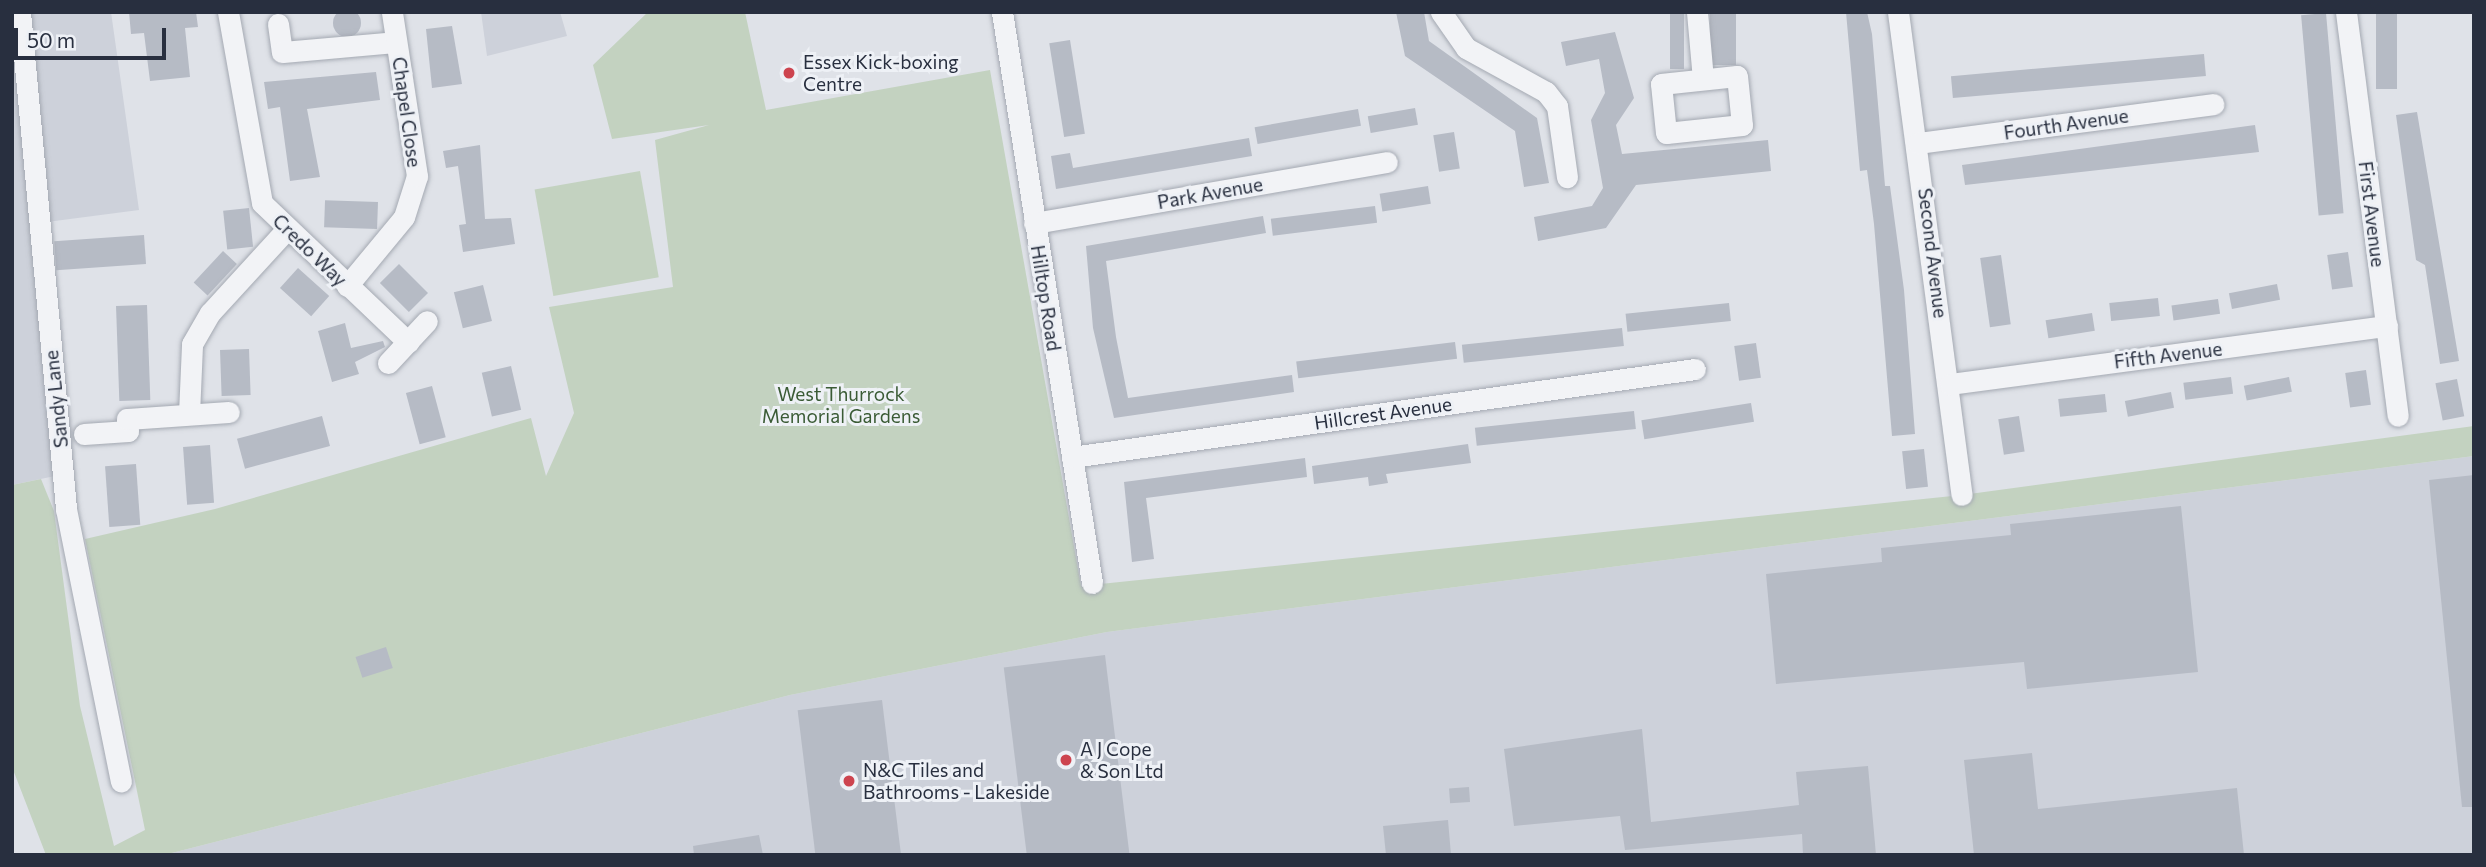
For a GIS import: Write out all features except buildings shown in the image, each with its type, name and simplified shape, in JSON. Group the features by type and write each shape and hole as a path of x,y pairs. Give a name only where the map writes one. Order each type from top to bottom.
{"street":[{"name":"Sandy Lane","path":"20,12 66,509 121,782"},
{"name":"Credo Way","path":"228,12 262,203 286,230 408,342"},
{"name":"Chapel Close","path":"347,286 404,217 417,176 392,12"},
{"name":"Hilltop Road","path":"1002,12 1093,583"},
{"path":"1441,12 1466,48 1546,92 1557,106 1567,177"},
{"path":"1697,12 1703,79"},
{"name":"Second Avenue","path":"1898,12 1950,384 1962,495"},
{"name":"First Avenue","path":"2346,12 2398,416"},
{"name":"Chapel Close","path":"278,24 282,52 397,42"},
{"name":"Fourth Avenue","path":"1918,143 2213,104"},
{"name":"Park Avenue","path":"1034,223 1387,162"},
{"path":"188,414 191,344 210,313 286,230"},
{"path":"388,363 427,321"},
{"name":"Fifth Avenue","path":"1950,384 2387,326"},
{"name":"Hillcrest Avenue","path":"1072,457 1695,369"},
{"path":"84,434 128,431 127,419 229,412"}],"shaded area":[{"path":"12,12 111,12 139,210 47,222 74,472 12,485"},
{"path":"481,12 560,12 567,36 487,56"},
{"path":"2474,456 2474,855 164,855 790,695 1107,632"}],"green space":[{"name":"West Thurrock Memorial Gardens","path":"648,12 745,12 766,110 990,70 1081,586 1962,495 2474,426 2474,456 1107,632 790,695 164,855 46,855 12,767 12,485 41,479 54,511 80,706 114,846 145,830 85,539 215,509 531,418 546,476 574,413 549,307 673,287 655,140 709,125 612,139 593,65"},
{"path":"640,171 659,277 553,296 535,190"}],"place":[{"name":"Essex Kick-boxing Centre","path":"789,73"},
{"name":"A J Cope & Son Ltd","path":"1066,760"},
{"name":"N&C Tiles and Bathrooms - Lakeside","path":"849,781"}]}
